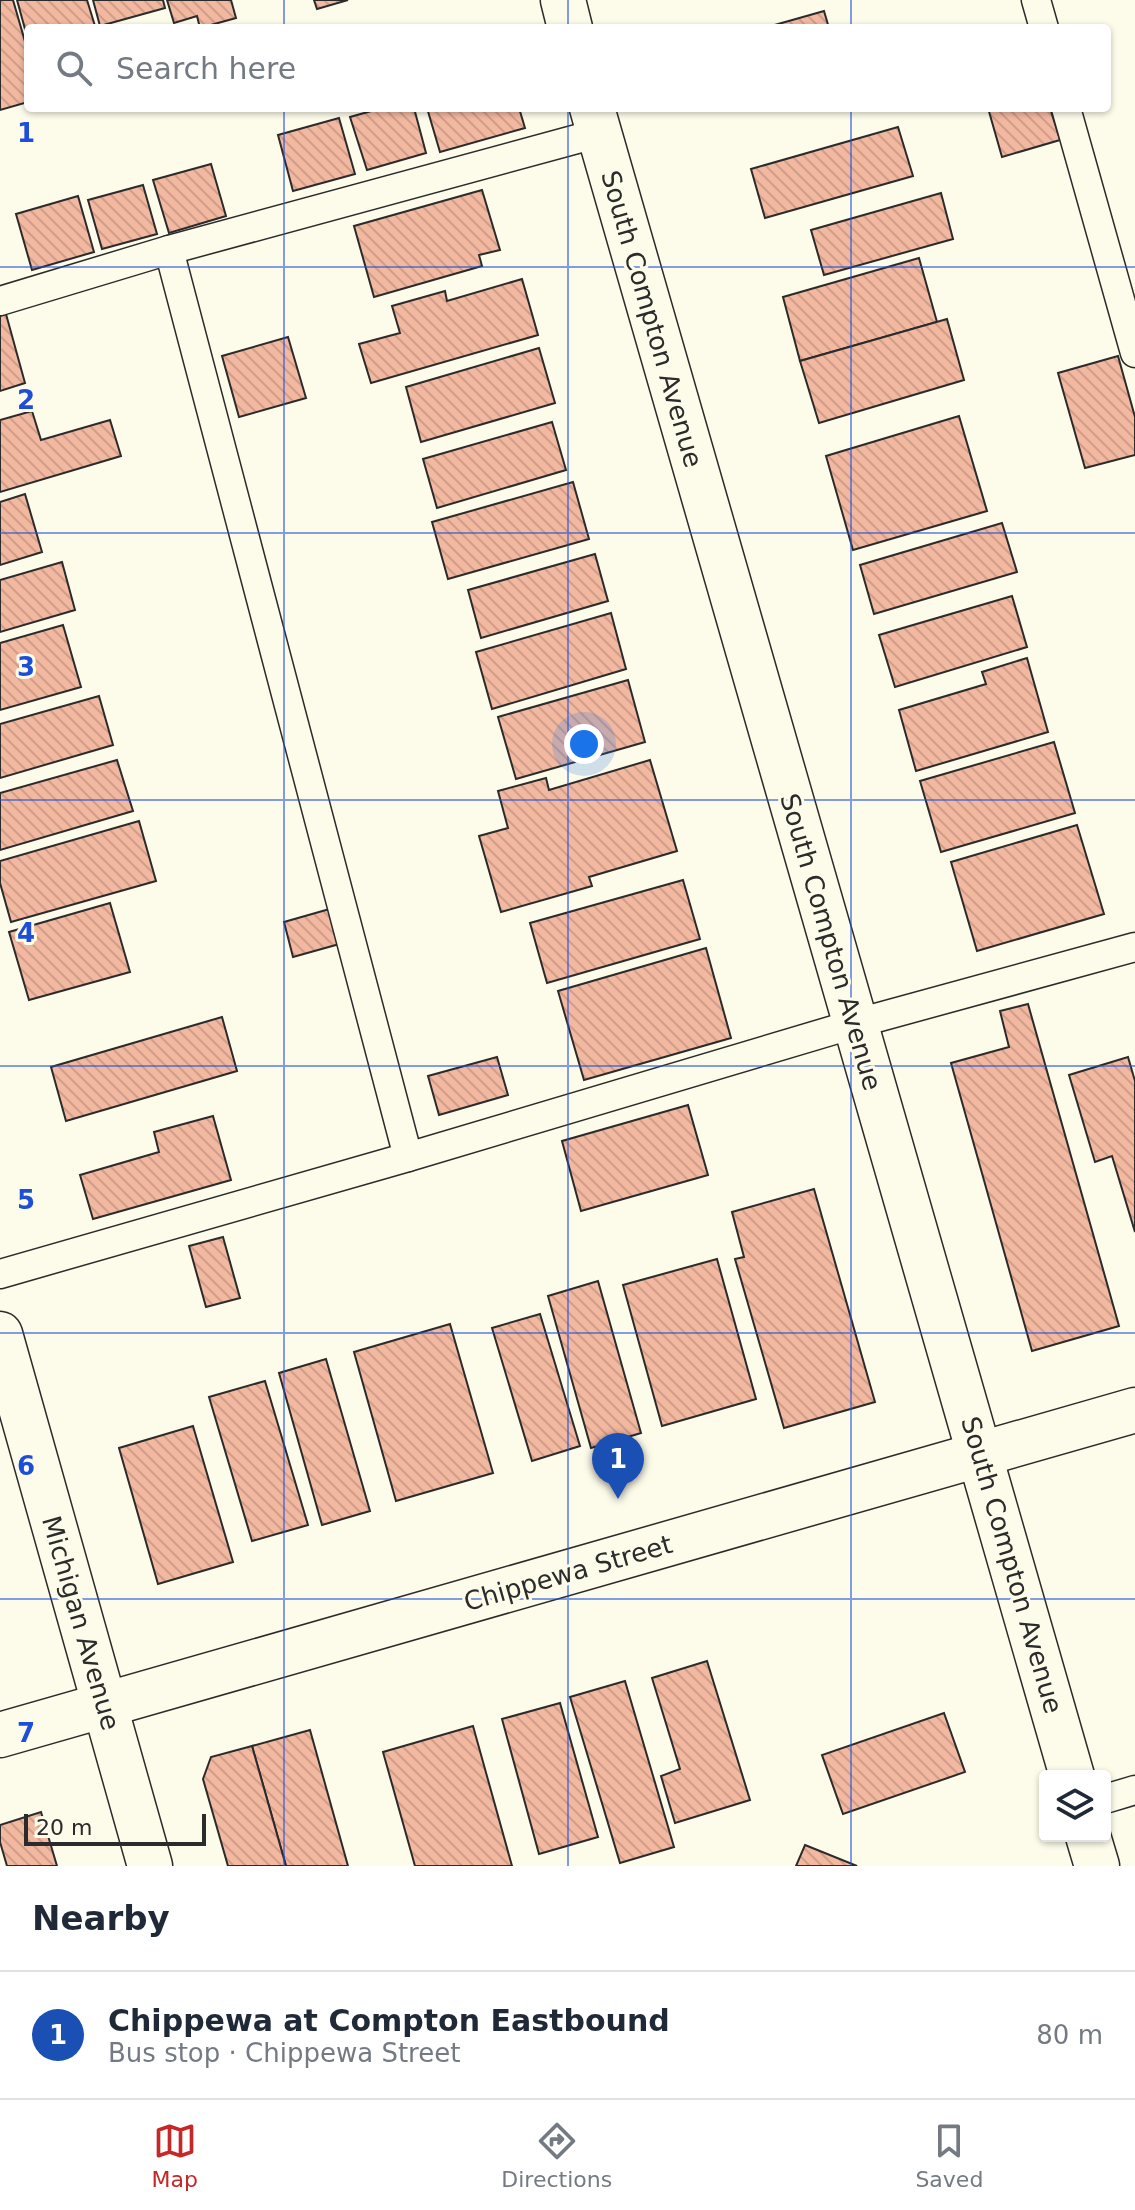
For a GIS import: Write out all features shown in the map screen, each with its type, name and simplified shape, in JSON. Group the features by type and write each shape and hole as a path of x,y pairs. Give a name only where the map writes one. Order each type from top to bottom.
{"street":[{"path":"563,0 569,24"},
{"name":"South Compton Avenue","path":"596,121 1070,1770"},
{"name":"Michigan Avenue","path":"0,1334 150,1866"},
{"name":"Chippewa Street","path":"0,1735 1135,1410"},
{"path":"1090,1842 1097,1866"}],"lane":[{"path":"1036,0 1043,24"},
{"path":"1067,112 1135,353"},
{"path":"0,301 596,121"},
{"path":"169,250 408,1157"},
{"path":"0,1274 854,1024 1135,947"},
{"path":"1111,1797 1135,1790"}],"building":[{"path":"0,0 13,0 24,38 24,103 0,110"},
{"path":"17,0 87,0 94,24 24,24"},
{"path":"93,0 163,0 165,8 99,24"},
{"path":"167,0 231,0 236,18 214,24 199,24 197,16 174,23"},
{"path":"314,0 348,0 317,9"},
{"path":"824,11 828,24 778,24"},
{"path":"368,112 415,112 426,153 367,170 350,117"},
{"path":"428,112 520,112 525,128 440,152"},
{"path":"989,112 1051,112 1060,140 1002,157"},
{"path":"339,118 355,174 293,191 278,135"},
{"path":"898,127 913,176 765,218 751,169"},
{"path":"211,164 226,216 169,233 153,180"},
{"path":"143,185 157,234 102,249 88,200"},
{"path":"482,190 500,250 479,255 482,266 374,297 354,226"},
{"path":"941,193 953,239 824,275 811,230"},
{"path":"78,196 94,252 32,270 16,214"},
{"path":"919,258 937,322 800,361 783,297"},
{"path":"522,279 538,335 371,383 359,344 400,333 392,306 445,291 447,301"},
{"path":"6,314 25,383 0,391 0,316"},
{"path":"947,319 964,380 819,423 800,361"},
{"path":"288,337 306,398 239,417 222,356"},
{"path":"539,348 555,403 421,442 406,387"},
{"path":"1118,356 1135,417 1135,455 1085,468 1058,373"},
{"path":"32,411 41,440 110,420 121,456 0,492 0,420"},
{"path":"959,416 987,511 853,550 826,456"},
{"path":"552,422 566,470 437,508 423,459"},
{"path":"573,482 589,539 448,579 432,522"},
{"path":"25,494 42,552 0,565 0,502"},
{"path":"1002,523 1017,572 874,614 860,565"},
{"path":"595,554 608,601 481,638 468,590"},
{"path":"62,562 75,610 0,632 0,580"},
{"path":"1012,596 1027,647 895,687 879,635"},
{"path":"611,613 626,669 492,709 476,652"},
{"path":"63,625 81,687 0,710 0,643"},
{"path":"1027,658 1048,732 916,771 899,710 986,684 982,672"},
{"path":"628,680 645,742 516,779 498,717"},
{"path":"99,696 113,745 0,778 0,724"},
{"path":"1054,742 1075,813 941,852 920,781"},
{"path":"117,760 133,811 0,850 0,793"},
{"path":"650,760 677,851 589,877 592,886 501,912 479,836 508,828 498,791 546,778 549,790"},
{"path":"139,821 156,881 11,922 0,883 0,861"},
{"path":"1077,825 1104,914 977,951 951,862"},
{"path":"683,880 700,939 547,983 530,923"},
{"path":"110,903 130,972 29,1000 9,932"},
{"path":"333,908 343,943 293,957 284,922"},
{"path":"706,948 731,1038 584,1080 558,991"},
{"path":"1028,1004 1119,1326 1032,1351 951,1063 1009,1047 1000,1011"},
{"path":"222,1017 237,1071 66,1121 51,1067"},
{"path":"497,1057 508,1095 439,1115 428,1076"},
{"path":"1128,1057 1135,1081 1135,1232 1112,1156 1095,1162 1069,1075"},
{"path":"688,1105 708,1175 581,1211 562,1141"},
{"path":"213,1116 231,1180 93,1219 80,1175 159,1152 154,1132"},
{"path":"814,1189 875,1402 784,1428 735,1259 744,1257 732,1212"},
{"path":"223,1237 240,1298 206,1307 189,1246"},
{"path":"717,1259 756,1399 662,1426 623,1285"},
{"path":"598,1281 641,1433 591,1448 548,1296"},
{"path":"540,1314 580,1446 532,1461 492,1328"},
{"path":"450,1324 493,1473 396,1501 354,1352"},
{"path":"326,1359 370,1511 322,1525 279,1373"},
{"path":"265,1381 308,1525 252,1541 209,1397"},
{"path":"193,1426 233,1562 158,1584 119,1448"},
{"path":"707,1661 750,1800 675,1823 661,1776 680,1769 652,1678"},
{"path":"625,1681 674,1847 620,1863 570,1697"},
{"path":"560,1703 598,1837 539,1854 502,1719"},
{"path":"944,1713 965,1772 843,1814 822,1755"},
{"path":"473,1726 512,1866 415,1866 383,1752"},
{"path":"310,1730 348,1866 286,1866 252,1746"},
{"path":"252,1746 286,1866 228,1866 203,1779 211,1757"},
{"path":"41,1812 57,1866 7,1866 0,1842 0,1825"},
{"path":"805,1845 857,1866 796,1866"}],"place":[{"name":"Chippewa at Compton Eastbound","path":"618,1499"}]}
